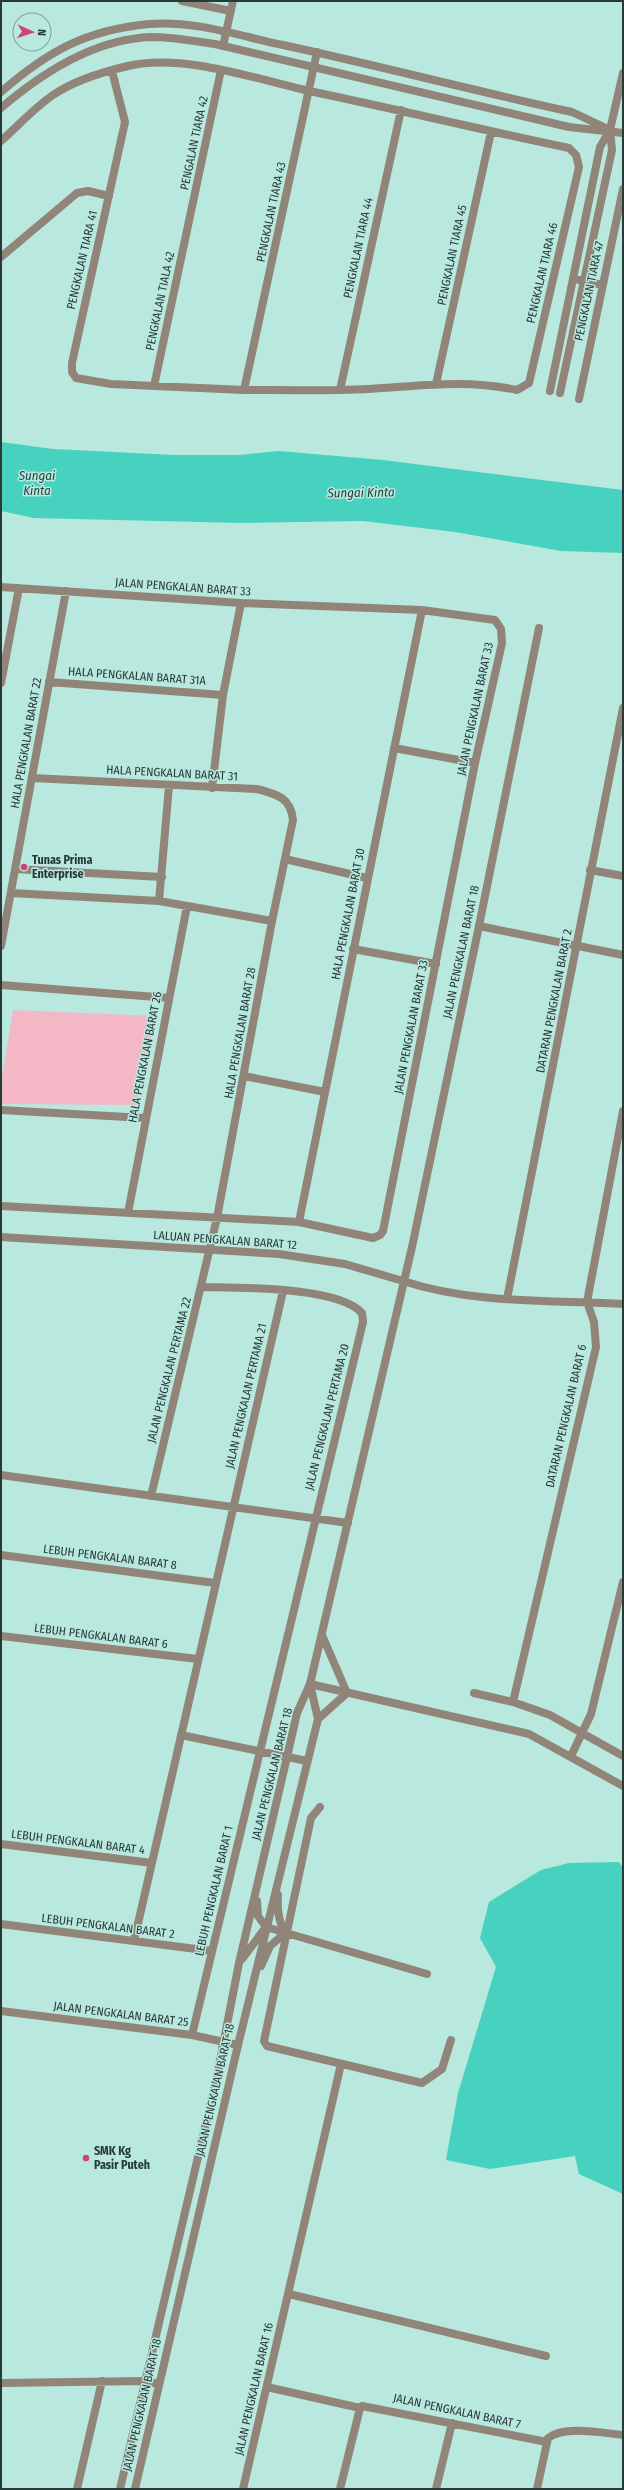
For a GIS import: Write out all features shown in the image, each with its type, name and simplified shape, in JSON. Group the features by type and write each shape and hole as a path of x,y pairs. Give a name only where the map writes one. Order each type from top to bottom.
{"street":[{"path":"182,1 231,11"},
{"path":"223,46 233,1"},
{"path":"1,92 48,54 79,39 110,30 150,24 191,26 317,52 572,112 610,130"},
{"path":"1,108 46,73 77,57 113,43 151,37 182,39 223,46 569,127 610,130 623,133"},
{"name":"PENGKALAN TIARA 43","path":"244,390 317,52"},
{"path":"1,141 52,96 94,75 146,63 189,65 221,70 401,110 491,132"},
{"name":"PENGALAN TIARA 42","path":"189,221 221,70"},
{"name":"PENGKALAN TIARA 41","path":"112,71 125,122 72,363 72,372 76,378 111,384 244,390 340,390 436,384 486,384 517,390 529,383"},
{"path":"550,391 600,148 610,130 623,73"},
{"name":"PENGKALAN TIARA 44","path":"340,390 401,110"},
{"path":"560,393 612,150 610,130"},
{"name":"PENGKALAN TIARA 46","path":"491,132 568,148 576,155 579,167 529,383"},
{"name":"PENGKALAN TIARA 45","path":"436,384 491,132"},
{"name":"PENGKALAN TIARA 47","path":"579,398 623,189"},
{"path":"1,257 77,193 88,191 109,196"},
{"name":"PENGKALAN TIALA 42","path":"154,386 189,221"},
{"path":"573,279 603,285"},
{"name":"JALAN PENGKALAN BARAT 33","path":"1,587 241,603 422,610 495,620 501,629 502,643 475,763 383,1231 380,1236 373,1238 299,1222"},
{"path":"1,682 19,588"},
{"name":"HALA PENGKALAN BARAT 22","path":"1,946 66,591"},
{"path":"212,788 224,695 241,603"},
{"name":"HALA PENGKALAN BARAT 30","path":"299,1222 422,610"},
{"name":"JALAN PENGKALAN BARAT 18","path":"120,2489 146,2382 286,1757 297,1713 310,1684 403,1281 479,926 539,628"},
{"name":"HALA PENGKALAN BARAT 31A","path":"49,682 224,695"},
{"name":"DATARAN PENGKALAN BARAT 2","path":"507,1300 578,946 590,870 623,708"},
{"path":"394,748 475,763"},
{"name":"HALA PENGKALAN BARAT 31","path":"32,778 169,786 257,789 283,797 290,806 293,820"},
{"path":"159,901 169,786"},
{"name":"HALA PENGKALAN BARAT 28","path":"210,1250 272,921 293,820"},
{"path":"285,858 367,878"},
{"path":"15,869 162,877"},
{"path":"590,870 623,876"},
{"path":"11,894 159,901 272,921"},
{"name":"HALA PENGKALAN BARAT 26","path":"128,1213 145,1118 187,906"},
{"path":"479,926 623,955"},
{"path":"353,948 436,964"},
{"path":"1,985 169,998"},
{"path":"244,1076 325,1092"},
{"path":"1,1110 145,1118"},
{"name":"DATARAN PENGKALAN BARAT 6","path":"512,1702 596,1347 594,1322 587,1302 623,1111"},
{"path":"1,1206 299,1222"},
{"name":"LALUAN PENGKALAN BARAT 12","path":"1,1237 279,1254 345,1264 420,1286 507,1300 623,1304"},
{"name":"JALAN PENGKALAN PERTAMA 22","path":"151,1496 210,1250"},
{"path":"202,1287 283,1291"},
{"name":"JALAN PENGKALAN PERTAMA 20","path":"283,1291 304,1292 351,1304 362,1313 363,1322 315,1518"},
{"name":"JALAN PENGKALAN PERTAMA 21","path":"233,1507 283,1291"},
{"path":"1,1475 348,1523"},
{"path":"134,1941 233,1507"},
{"name":"LEBUH PENGKALAN BARAT 1","path":"192,2035 315,1518"},
{"name":"LEBUH PENGKALAN BARAT 8","path":"1,1555 215,1583"},
{"path":"571,1756 591,1714 623,1582"},
{"path":"322,1635 347,1693"},
{"name":"LEBUH PENGKALAN BARAT 6","path":"1,1636 198,1659"},
{"path":"310,1684 529,1734 623,1786"},
{"name":"JALAN PENGKALAN BARAT 18","path":"135,2489 238,2045 318,1719 310,1684"},
{"path":"318,1719 347,1693"},
{"path":"474,1693 512,1702 562,1720 623,1756"},
{"path":"181,1735 307,1761"},
{"path":"320,1807 311,1818 264,2041 267,2046 422,2083 442,2068 451,2040"},
{"name":"LEBUH PENGKALAN BARAT 4","path":"1,1844 152,1863"},
{"path":"279,1877 277,1911 280,1925 286,1933"},
{"path":"258,1885 258,1916 266,1928 428,1974"},
{"name":"LEBUH PENGKALAN BARAT 2","path":"1,1924 212,1951"},
{"path":"239,1962 266,1928"},
{"path":"254,1981 270,1946 286,1933"},
{"name":"JALAN PENGKALAN BARAT 25","path":"1,2011 192,2035 238,2045"},
{"name":"JALAN PENGKALAN BARAT 16","path":"243,2489 268,2387 341,2064"},
{"path":"289,2294 546,2356"},
{"path":"76,2489 102,2381"},
{"path":"1,2383 102,2381 146,2382 159,2384"},
{"name":"JALAN PENGKALAN BARAT 7","path":"268,2387 361,2407 548,2440"},
{"path":"340,2489 361,2407"},
{"path":"436,2489 452,2422"},
{"path":"537,2489 548,2440 554,2434 567,2431 623,2435"}],"shaded area":[{"path":"13,1010 156,1016 137,1105 1,1104 1,1082"}],"water":[{"name":"Sungai Kinta","path":"1,442 53,449 174,455 240,455 279,451 383,460 623,490 623,553 561,551 455,532 363,521 240,523 34,518 1,511"},
{"path":"619,1862 623,1868 623,2194 579,2174 575,2156 490,2169 446,2160 458,2093 496,1967 480,1938 489,1902 541,1870 569,1863"}],"place":[{"name":"Tunas Prima Enterprise","path":"24,867"},
{"name":"SMK Kg Pasir Puteh","path":"86,2158"}]}
